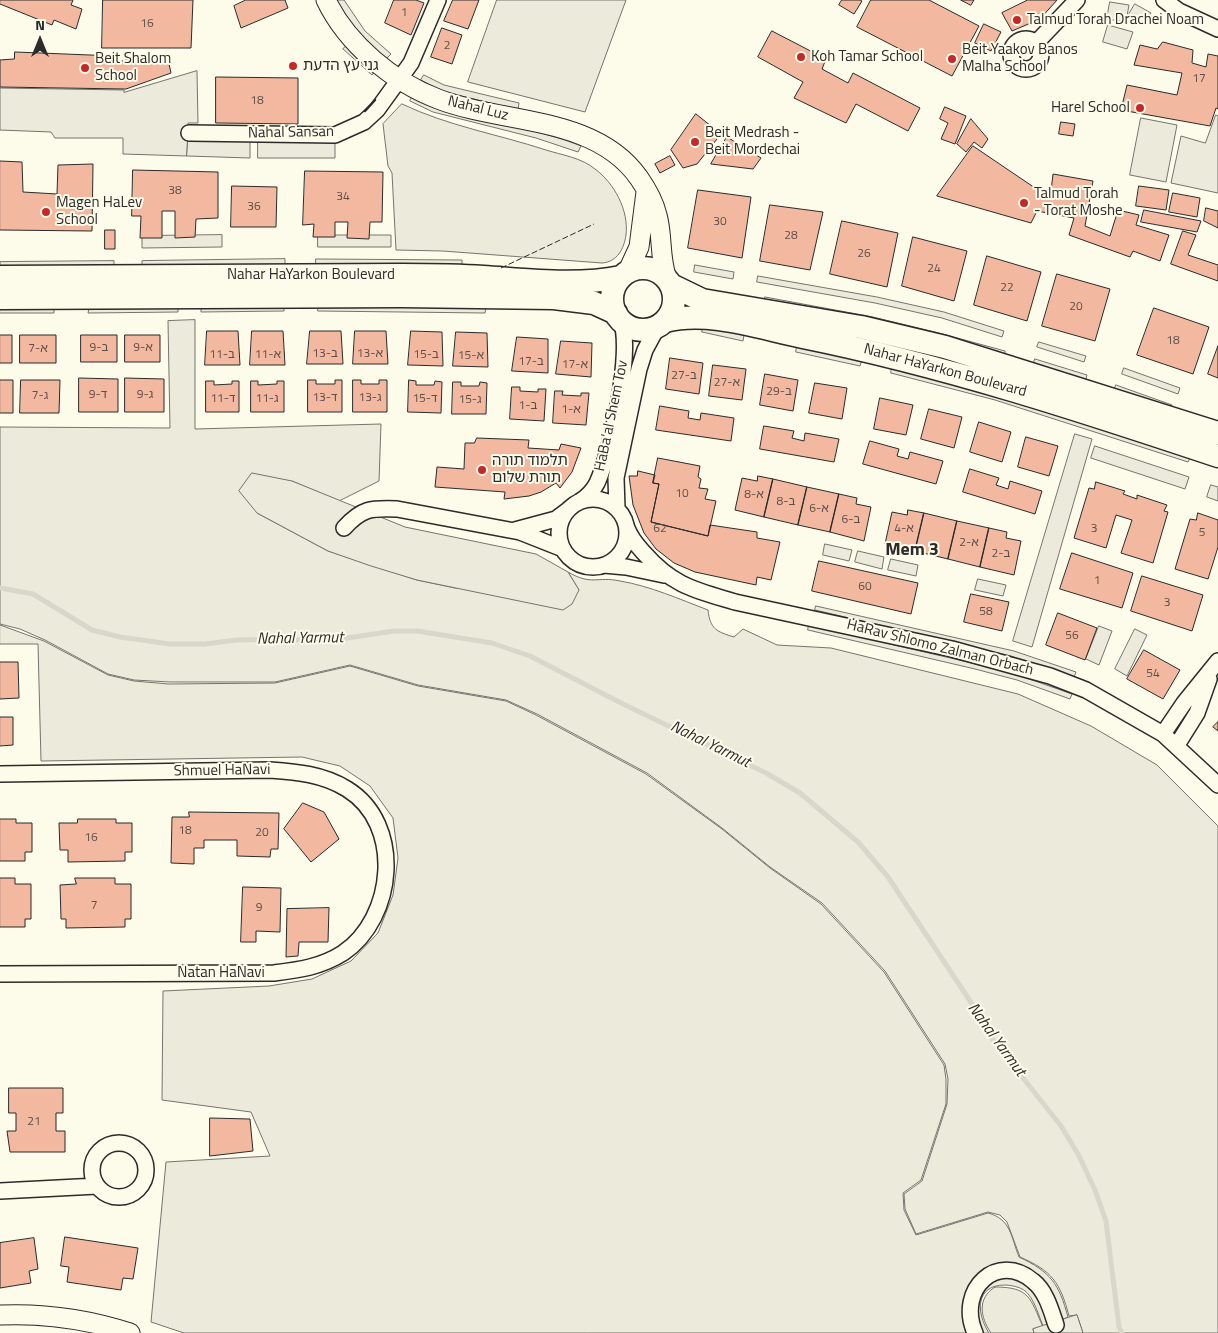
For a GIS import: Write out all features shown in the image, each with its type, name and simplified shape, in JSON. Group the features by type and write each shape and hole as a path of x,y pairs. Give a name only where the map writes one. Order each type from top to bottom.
{"main road":[{"path":"639,268 648,268 669,282 674,304 661,323 638,329 619,317 613,294 624,275 639,268"},
{"name":"Nahar HaYarkon Boulevard","path":"0,277 393,274 577,281 624,275"},
{"name":"Nahar HaYarkon Boulevard","path":"669,282 702,300 861,327 944,347 1049,378 1218,433"},
{"name":"Nahar HaYarkon Boulevard","path":"0,298 410,296 554,298 594,303 619,317"},
{"name":"Nahar HaYarkon Boulevard","path":"661,323 690,316 717,319 847,345 938,367 1041,398 1218,456"}],"street":[{"name":"Nahal Luz","path":"326,0 353,40 398,79 438,99 542,124 589,138 606,146 624,160 639,178 657,215 660,259 669,282"},
{"name":"Nahal Sansan","path":"189,133 335,135 350,129 370,116 411,63 438,0"},
{"path":"1036,43 1077,0"},
{"path":"1164,0 1179,11 1218,29"},
{"path":"624,275 639,248 646,191"},
{"name":"HaBa'al Shem Tov","path":"574,507 594,489 605,461 624,375 626,337 619,317"},
{"name":"HaBa'al Shem Tov","path":"617,510 616,478 637,378 645,350 661,323"},
{"path":"344,528 356,515 377,508 440,516 536,537 563,549 578,563 588,566 603,565 613,560 624,549 627,528 624,518 617,510 599,500 574,507 547,522 509,530"},
{"path":"563,549 560,528 574,507"},
{"name":"HaRav Shlomo Zalman Orbach","path":"627,528 636,545 664,574"},
{"name":"HaRav Shlomo Zalman Orbach","path":"603,565 664,574 697,590 735,602 961,651 1043,674 1086,690 1163,734 1218,785"},
{"path":"1163,734 1184,703 1215,665"},
{"path":"1177,745 1197,713 1215,665"},
{"name":"Shmuel HaNavi","path":"0,774 270,770 314,774 348,789 370,812 383,840 387,870"},
{"name":"Natan HaNavi","path":"0,974 274,973 312,968 343,952 366,929 381,901 387,870"},
{"path":"0,1191 97,1186"},
{"path":"976,1333 970,1321 969,1305 973,1291 982,1280 993,1274 1007,1271 1021,1273 1034,1281 1044,1294 1056,1325"},
{"path":"0,1315 32,1314 73,1318 130,1333"}],"shaded area":[{"path":"336,0 344,0 365,31 391,54 386,59 360,35"},
{"path":"497,0 626,0 585,112 468,82"},
{"path":"1110,2 1129,5 1126,22 1107,19"},
{"path":"1135,4 1151,13 1145,25 1128,16"},
{"path":"1108,25 1133,32 1127,49 1103,42"},
{"path":"348,45 376,70 372,75 343,49"},
{"path":"197,71 198,123 188,123 187,156 123,154 123,138 55,138 51,132 0,130 0,88 124,90 124,92"},
{"path":"424,75 444,85 519,103 518,110 441,91 421,80"},
{"path":"413,95 581,146 578,152 536,138 433,112 410,101"},
{"path":"402,104 437,118 572,157 590,165 614,189 623,207 626,235 624,245 619,254 612,260 602,263 443,251 396,250 392,173 388,166 383,124"},
{"path":"1216,115 1218,116 1218,193 1171,183 1181,136 1205,143"},
{"path":"1141,118 1177,125 1166,182 1130,175"},
{"path":"188,140 250,141 250,158 187,156"},
{"path":"258,141 335,141 335,158 258,158"},
{"path":"222,235 222,247 142,248 142,236"},
{"path":"318,235 391,235 391,247 318,247"},
{"path":"285,259 285,265 142,267 142,261"},
{"path":"316,259 462,260 462,266 316,265"},
{"path":"114,261 114,267 0,268 0,262"},
{"path":"695,265 734,272 733,279 694,272"},
{"path":"758,276 877,297 944,312 1004,331 1002,337 942,318 875,303 757,282"},
{"path":"765,297 873,317 939,333 1005,351 1005,357 764,304"},
{"path":"284,306 284,311 201,312 201,307"},
{"path":"318,306 486,307 485,313 318,311"},
{"path":"178,307 178,312 88,313 89,308"},
{"path":"0,308 54,308 54,313 0,313"},
{"path":"195,320 195,429 381,424 379,481 339,501 292,481 257,513 328,551 417,580 455,588 579,590 568,572 583,579 631,583 708,610 715,629 734,637 743,629 777,645 831,648 1018,694 1091,726 1157,765 1218,826 1218,1333 1083,1333 1077,1315 1069,1316 1062,1294 1053,1279 1040,1267 1020,1257 1007,1222 1000,1215 988,1212 916,1234 905,1209 904,1194 922,1181 947,1104 948,1079 945,1064 885,971 822,903 770,867 722,828 647,773 537,714 506,700 418,685 350,665 275,682 134,680 108,674 45,640 20,629 0,624 0,427 170,428 168,321"},
{"path":"704,326 744,335 743,341 702,332"},
{"path":"1039,342 1086,356 1084,362 1037,347"},
{"path":"797,346 862,359 860,366 796,352"},
{"path":"1035,359 1087,375 1085,382 1033,366"},
{"path":"892,367 942,379 1191,456 1188,462 995,400 891,373"},
{"path":"1124,368 1180,388 1178,394 1122,374"},
{"path":"1116,385 1172,405 1169,411 1114,391"},
{"path":"1075,434 1092,439 1032,647 1013,641"},
{"path":"1095,446 1189,477 1185,489 1091,458"},
{"path":"252,473 292,481 405,527 536,554 568,572 579,590 572,604 563,610 417,580 328,551 257,513 239,491"},
{"path":"1211,485 1218,487 1218,501 1207,497"},
{"path":"825,544 852,550 849,561 823,555"},
{"path":"858,551 884,557 882,569 855,562"},
{"path":"891,559 918,565 916,576 888,570"},
{"path":"978,579 1006,585 1003,596 975,590"},
{"path":"816,606 1014,651 1076,672 1074,677 1011,656 815,610"},
{"path":"0,625 44,641 108,675 134,681 169,684 275,683 350,666 418,686 506,701 646,774 722,829 770,868 821,904 884,972 944,1065 946,1104 921,1180 903,1193 904,1210 916,1235 988,1213 996,1216 1006,1224 1019,1257 1039,1268 1057,1287 1068,1317 1044,1328 1028,1293 1020,1288 1005,1285 995,1286 983,1295 980,1309 989,1333 184,1333 151,1322 166,1162 270,1156 251,1112 162,1100 163,991 269,986 312,979 351,961 378,933 393,895 398,858 393,818 370,786 340,766 302,757 41,761 38,644 0,644"},
{"path":"809,625 1018,675 1072,694 1070,699 1017,680 808,630"},
{"path":"1099,626 1112,631 1099,665 1086,659"},
{"path":"1135,629 1147,635 1127,676 1115,669"},
{"path":"995,1287 1015,1289 1027,1296 1043,1327 1033,1329 1034,1333 991,1333 984,1321 982,1308 985,1297"},
{"path":"1077,1315 1083,1333 1034,1333 1033,1329"}],"building":[{"path":"0,0 73,0 71,5 82,9 76,29 54,20 52,25 0,4"},
{"path":"103,0 193,0 191,48 102,48"},
{"path":"246,0 285,0 288,8 241,28 234,6"},
{"path":"394,0 416,0 424,3 411,35 385,23"},
{"path":"453,0 479,0 468,29 444,21"},
{"path":"842,0 862,1 854,14 839,5"},
{"path":"871,0 929,0 979,26 952,76 857,27"},
{"path":"961,0 974,0 971,5"},
{"path":"1028,0 1057,0 1040,19 1012,31 1002,13"},
{"path":"984,24 1001,32 991,51 975,43"},
{"path":"442,28 462,35 452,64 431,57"},
{"path":"772,31 826,59 822,69 848,83 853,73 920,108 908,131 856,104 846,123 794,98 803,82 758,57"},
{"path":"1163,42 1193,50 1192,63 1206,67 1208,54 1218,56 1218,109 1216,108 1210,126 1121,110 1127,85 1177,95 1182,73 1134,65 1140,45 1157,49"},
{"name":"Beit Shalom School","path":"15,52 115,56 115,63 137,57 139,63 167,55 171,73 126,89 0,87 0,60 14,59"},
{"path":"216,77 298,78 298,124 216,123"},
{"path":"945,107 966,116 955,144 941,139 948,123 940,119"},
{"name":"Beit Medrash - Beit Mordechai","path":"696,114 721,134 697,164 683,168 671,150"},
{"path":"971,119 988,139 982,148 974,142 966,152 957,144"},
{"path":"1061,122 1075,124 1073,136 1059,134"},
{"path":"727,137 761,158 753,169 711,164"},
{"name":"Talmud Torah - Torat Moshe","path":"973,146 1038,190 1051,191 1053,174 1093,181 1085,226 1110,236 1118,210 1139,215 1136,225 1169,235 1160,261 1133,251 1130,257 1069,235 1074,218 1037,211 1031,223 937,196"},
{"path":"670,156 675,165 660,173 655,164"},
{"name":"Magen HaLev School","path":"0,161 22,162 23,192 57,194 58,165 93,164 92,231 0,230"},
{"path":"133,170 218,172 218,218 196,219 195,237 175,238 175,211 162,211 162,238 140,238 141,216 132,216"},
{"path":"305,171 383,172 382,222 370,222 369,239 347,238 348,222 335,222 335,237 313,237 314,224 303,225"},
{"path":"232,186 277,187 276,227 231,227"},
{"path":"1139,186 1169,190 1166,210 1136,206"},
{"path":"698,190 751,197 742,258 688,248"},
{"path":"1173,193 1200,198 1197,217 1169,212"},
{"path":"770,205 823,212 810,270 760,261"},
{"path":"1206,208 1218,211 1218,228 1204,221"},
{"path":"1144,210 1201,221 1197,232 1141,222"},
{"path":"842,221 898,233 887,287 830,274"},
{"path":"105,230 115,230 115,249 105,249"},
{"path":"1183,231 1196,235 1188,255 1218,265 1218,281 1171,264"},
{"path":"913,237 967,251 954,301 902,286"},
{"path":"987,256 1041,272 1027,321 974,305"},
{"path":"1057,274 1110,289 1095,341 1042,326"},
{"path":"1154,308 1209,327 1193,374 1137,355"},
{"path":"207,331 238,331 240,365 205,365"},
{"path":"252,331 283,331 285,365 250,365"},
{"path":"310,331 341,331 343,364 307,364"},
{"path":"355,331 386,331 388,364 353,364"},
{"path":"411,331 442,332 443,366 408,365"},
{"path":"456,332 487,333 488,367 453,366"},
{"path":"0,335 12,335 12,363 0,363"},
{"path":"20,335 56,335 56,363 20,363"},
{"path":"81,335 117,335 117,362 81,362"},
{"path":"125,335 160,335 160,362 125,362"},
{"path":"517,337 548,339 548,373 512,371"},
{"path":"561,341 592,343 591,377 556,374"},
{"path":"1218,346 1218,378 1208,374"},
{"path":"670,358 703,363 699,394 666,389"},
{"path":"713,365 746,369 742,400 709,396"},
{"path":"765,374 798,380 793,411 760,405"},
{"path":"79,378 118,379 118,412 79,412"},
{"path":"125,378 164,379 164,412 125,412"},
{"path":"0,380 13,380 13,413 0,413"},
{"path":"21,380 60,380 59,413 20,413"},
{"path":"308,380 316,380 316,384 335,384 335,380 342,380 342,412 308,412"},
{"path":"353,380 361,380 361,384 379,384 379,380 387,380 387,412 353,412"},
{"path":"409,380 416,381 416,385 434,385 435,381 442,382 441,413 408,412"},
{"path":"206,381 214,381 214,385 232,384 232,381 239,381 239,412 206,412"},
{"path":"251,381 258,381 258,385 277,384 277,381 284,381 284,412 251,412"},
{"path":"453,382 461,382 461,386 479,386 480,382 487,383 486,414 452,414"},
{"path":"815,383 847,388 842,419 809,413"},
{"path":"512,387 520,387 520,391 538,392 538,389 546,389 544,421 510,419"},
{"path":"555,391 563,391 562,395 581,396 581,393 589,393 586,425 553,423"},
{"path":"880,398 913,405 906,435 874,429"},
{"path":"660,406 689,411 688,418 700,420 701,413 734,418 731,441 656,430"},
{"path":"929,409 962,417 954,448 921,439"},
{"path":"979,422 1011,432 1002,462 970,452"},
{"path":"764,426 794,431 792,438 804,441 805,433 839,439 834,462 760,449"},
{"path":"1026,437 1058,446 1049,476 1018,467"},
{"path":"477,438 529,440 528,448 559,450 561,444 581,448 572,472 560,488 556,483 541,492 529,496 504,499 505,492 435,487 437,467 464,469 465,443 474,443"},
{"path":"870,441 899,449 897,456 908,459 910,452 943,461 936,484 863,464"},
{"path":"658,458 700,466 698,477 701,479 699,488 708,489 705,499 716,501 708,536 651,522 659,484 653,483"},
{"path":"970,469 999,478 996,485 1008,489 1010,481 1042,491 1035,514 963,492"},
{"path":"638,471 655,475 653,483 659,484 651,522 708,536 710,525 757,532 757,538 780,542 771,580 757,577 756,585 695,572 674,563 656,549 644,533 633,505 629,476 637,476"},
{"path":"758,476 773,479 764,517 735,510 742,478 757,481"},
{"path":"773,479 807,487 798,525 764,517"},
{"path":"1096,482 1125,491 1123,494 1137,499 1137,495 1167,505 1164,511 1168,512 1153,563 1121,553 1132,520 1116,515 1106,548 1074,538 1089,488 1094,489"},
{"path":"807,487 839,494 830,532 798,525"},
{"path":"839,494 857,498 856,504 871,507 864,541 830,532"},
{"path":"908,510 924,513 915,551 885,544 892,512 907,515"},
{"path":"924,513 957,521 948,559 915,551"},
{"path":"1198,513 1218,520 1218,547 1208,579 1175,569 1190,519 1196,520"},
{"path":"957,521 989,528 980,567 948,559"},
{"path":"989,528 1007,532 1006,538 1021,541 1014,575 980,567"},
{"path":"1072,553 1133,573 1122,608 1060,589"},
{"path":"819,561 918,583 911,614 812,591"},
{"path":"1142,576 1203,595 1192,631 1131,611"},
{"path":"971,594 1009,602 1002,631 964,622"},
{"path":"1058,613 1097,628 1085,660 1046,645"},
{"path":"1144,650 1180,670 1163,699 1127,679"},
{"path":"0,662 18,662 19,698 0,699"},
{"path":"0,717 13,717 13,745 0,746"},
{"path":"1218,722 1218,731 1213,727"},
{"path":"303,803 324,812 339,839 311,862 284,829"},
{"path":"189,812 279,813 278,849 271,849 270,857 237,856 237,840 204,840 204,848 194,848 194,864 171,863 172,817 189,817"},
{"path":"0,819 16,819 16,823 32,823 32,852 25,852 25,861 0,861"},
{"path":"78,819 116,819 116,823 132,823 132,852 125,852 125,861 68,862 68,850 60,850 59,823 77,823"},
{"path":"0,878 15,878 15,884 31,884 31,919 25,919 25,927 0,927"},
{"path":"75,878 115,878 115,884 131,884 131,919 125,919 125,927 66,928 66,919 61,919 60,885 76,884"},
{"path":"243,887 281,888 280,932 256,931 256,942 241,942"},
{"path":"329,908 328,942 299,942 298,956 286,957 287,909"},
{"path":"9,1088 63,1088 63,1113 56,1113 56,1131 65,1131 65,1152 10,1152 7,1131 16,1131 16,1113 9,1113"},
{"path":"210,1118 250,1119 253,1151 210,1156"},
{"path":"65,1237 138,1248 133,1279 123,1278 121,1290 67,1282 69,1267 61,1266"},
{"path":"34,1238 38,1269 29,1271 31,1283 0,1288 0,1243"}],"waterway":[{"name":"Nahal Yarmut","path":"0,588 33,594 92,630 120,637 170,644 290,639 321,642 394,631 417,631 492,643 530,656 623,704 766,773 800,793 858,842 888,877 972,1004 993,1040 1061,1126 1078,1154 1095,1190 1106,1221 1119,1327 1122,1333"}],"fence":[{"path":"501,268 594,224"}],"wall":[{"path":"365,111 375,100"}],"place":[{"name":"Talmud Torah Drachei Noam","path":"1017,20"},
{"name":"Koh Tamar School","path":"801,57"},
{"name":"Beit Yaakov Banos Malha School","path":"952,59"},
{"name":"גני עץ הדעת","path":"293,66"},
{"name":"Beit Shalom School","path":"85,68"},
{"name":"Harel School","path":"1140,108"},
{"name":"Beit Medrash - Beit Mordechai","path":"695,142"},
{"name":"Talmud Torah - Torat Moshe","path":"1024,203"},
{"name":"Magen HaLev School","path":"46,212"},
{"name":"תלמוד תורה תורת שלום","path":"482,470"}],"district":[{"name":"Mem 3","path":"912,551"}]}
